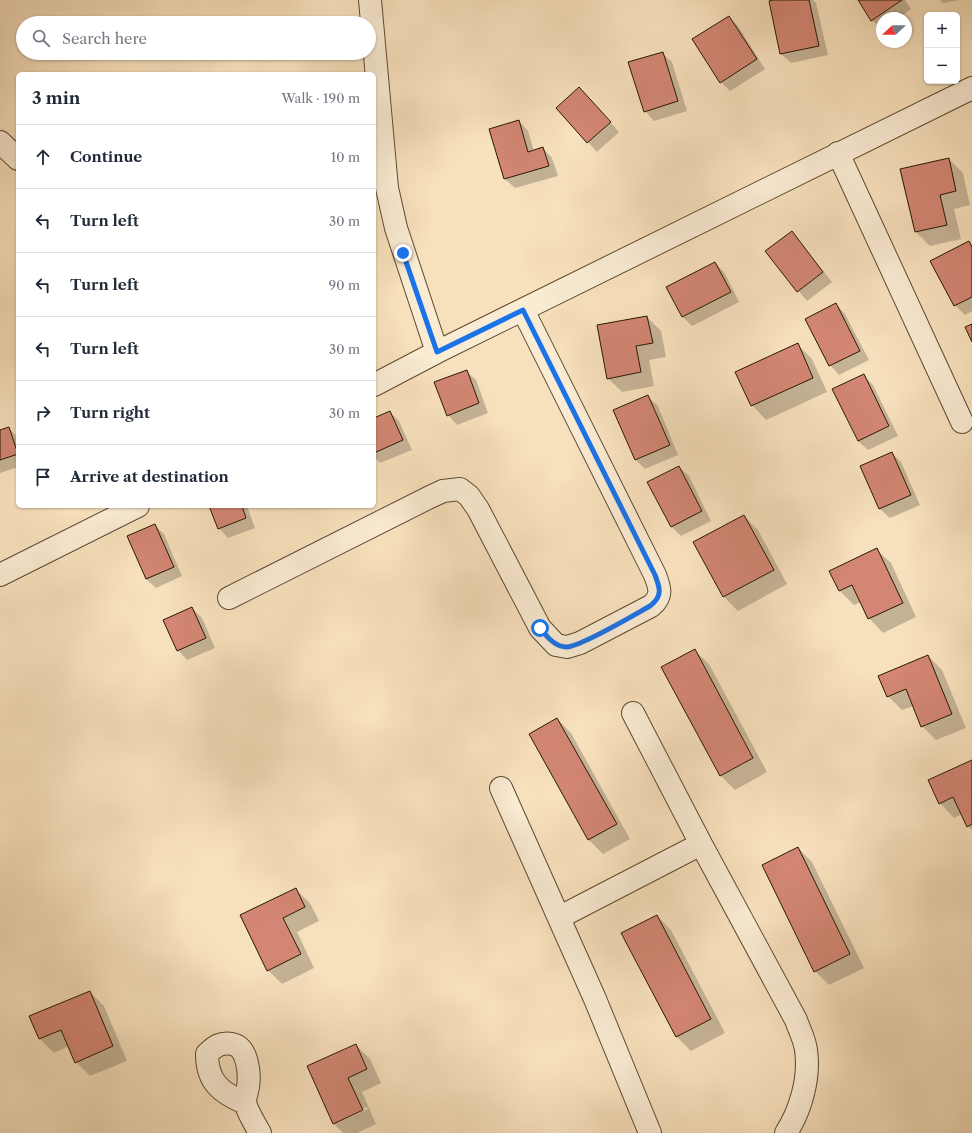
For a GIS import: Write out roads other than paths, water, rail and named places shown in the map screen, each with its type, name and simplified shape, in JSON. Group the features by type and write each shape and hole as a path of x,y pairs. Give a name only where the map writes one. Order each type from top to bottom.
{"street":[{"path":"370,0 372,16"},
{"path":"376,60 388,188 398,234 437,352"},
{"path":"376,384 437,352 972,88"},
{"path":"0,142 16,157"},
{"path":"838,153 962,422"},
{"path":"229,598 430,497 443,491 460,489 469,496 478,509 540,628 556,644 567,647 580,643 650,606 658,600 660,593 655,575 523,310"},
{"path":"0,575 134,508"},
{"path":"633,713 701,844 796,1020 806,1048 808,1075 791,1125 786,1133"},
{"path":"501,788 560,917 650,1133"},
{"path":"560,917 701,844"},
{"path":"245,1102 260,1133"}]}
